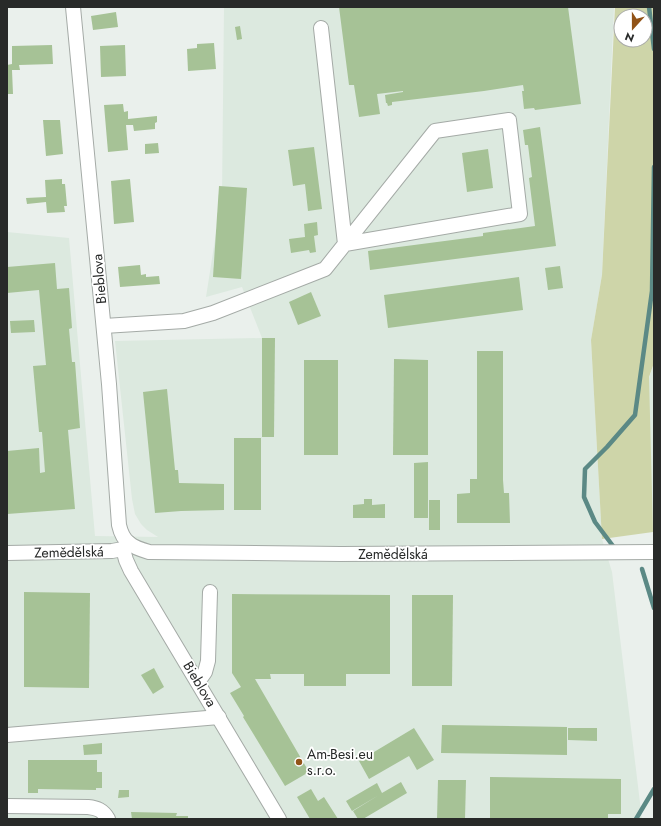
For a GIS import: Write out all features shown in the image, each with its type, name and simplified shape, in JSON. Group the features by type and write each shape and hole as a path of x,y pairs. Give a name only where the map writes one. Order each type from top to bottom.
{"street":[{"name":"Bieblova","path":"73,7 104,326 119,525 121,534 128,546 126,560 131,572 279,819"},
{"path":"321,28 345,244"},
{"path":"104,326 184,321 213,314 325,269 435,130 509,120 520,214 345,244"},
{"name":"Zemědělská","path":"7,553 108,552 118,551 128,546 149,552 189,553 341,554 654,552"},
{"path":"198,682 205,672 208,661 210,592"},
{"path":"7,735 219,717"},
{"path":"7,806 97,808 103,812 108,819"}],"shaded area":[{"path":"224,7 614,7 602,275 591,340 602,539 612,572 642,819 7,819 7,232 69,238 95,536 158,537 141,524 135,514 132,499 115,341 262,338 242,287 206,297 222,195"},
{"path":"654,363 654,532 652,531 648,381"}],"green space":[{"path":"615,7 654,7 654,363 649,377 653,532 602,539 591,340 602,275 613,48 653,48 653,8"}],"building":[{"path":"339,7 568,7 581,104 535,110 534,108 524,109 522,91 524,91 523,85 392,102 392,105 388,106 385,95 403,91 377,94 380,114 359,117 354,85 349,85"},
{"path":"116,12 118,27 93,30 91,16"},
{"path":"240,26 242,39 237,40 235,27"},
{"path":"214,43 216,69 188,71 187,49 197,48 197,44"},
{"path":"52,45 53,64 19,65 20,70 12,70 13,94 7,94 7,65 12,64 12,46"},
{"path":"125,45 126,76 101,77 100,46"},
{"path":"123,104 124,112 128,111 128,119 157,116 155,129 134,131 133,125 126,125 128,150 108,152 104,105"},
{"path":"43,120 60,120 63,154 46,156"},
{"path":"540,127 556,246 370,270 368,251 483,236 483,233 535,226 529,178 532,177 528,145 525,145 523,130"},
{"path":"158,143 159,153 145,154 145,144"},
{"path":"314,147 322,209 308,211 305,184 293,186 288,150"},
{"path":"488,149 493,188 467,192 462,153"},
{"path":"62,179 62,184 65,184 67,206 64,206 65,212 47,213 46,202 27,204 26,198 46,197 45,180"},
{"path":"130,179 134,222 114,224 111,181"},
{"path":"219,186 247,188 241,279 213,277"},
{"path":"317,222 318,235 314,236 316,252 310,253 309,250 291,253 289,239 305,237 304,224"},
{"path":"55,263 57,289 69,288 72,328 69,329 72,362 75,362 80,428 68,430 75,509 7,514 7,451 39,448 40,473 45,472 42,432 39,432 33,366 46,365 39,290 7,293 7,267"},
{"path":"140,265 141,275 146,274 146,277 159,276 160,284 120,287 118,267"},
{"path":"560,266 563,288 548,290 545,268"},
{"path":"519,277 523,310 388,328 384,295"},
{"path":"311,292 321,316 298,325 289,302"},
{"path":"34,320 35,332 11,333 10,321"},
{"path":"262,338 275,338 274,437 262,437"},
{"path":"477,351 503,351 503,480 504,493 509,493 510,523 457,523 457,494 470,493 470,479 477,479"},
{"path":"394,359 428,360 428,455 393,455"},
{"path":"304,360 338,360 338,455 304,455"},
{"path":"167,389 175,470 178,470 179,483 224,484 224,510 155,513 143,392"},
{"path":"234,438 261,438 261,510 234,510"},
{"path":"428,462 428,518 414,518 414,463"},
{"path":"364,499 372,499 372,505 385,504 385,518 353,518 353,505 364,504"},
{"path":"429,500 440,500 440,530 429,530"},
{"path":"24,592 90,593 89,688 24,687"},
{"path":"232,594 390,595 390,674 346,674 346,686 304,686 304,674 270,674 271,679 255,679 309,772 285,786 230,693 241,687 232,673"},
{"path":"412,595 453,595 452,686 412,686"},
{"path":"154,668 164,687 153,694 141,675"},
{"path":"442,725 567,727 567,755 441,753"},
{"path":"414,728 434,760 417,770 409,756 369,779 359,761"},
{"path":"568,728 597,728 597,741 568,740"},
{"path":"102,743 102,754 84,755 83,745"},
{"path":"28,760 97,760 97,772 102,772 102,788 96,788 96,790 38,789 38,793 28,793"},
{"path":"490,777 621,779 621,814 608,814 608,819 490,819"},
{"path":"438,780 466,780 465,819 437,819"},
{"path":"401,782 407,793 363,819 358,819 353,811 379,795 352,811 346,801 377,783 382,793"},
{"path":"311,789 318,801 324,797 338,819 310,819 297,797"},
{"path":"119,790 129,790 129,797 118,798"},
{"path":"131,812 177,813 176,816 188,816 188,819 132,819"}],"waterway":[{"path":"649,7 654,49"},
{"path":"613,546 595,522 584,497 585,469 635,415 652,291 654,167"},
{"path":"642,569 654,608"},
{"path":"636,819 654,789"}],"place":[{"name":"Am-Besi.eu s.r.o.","path":"299,762"}]}
